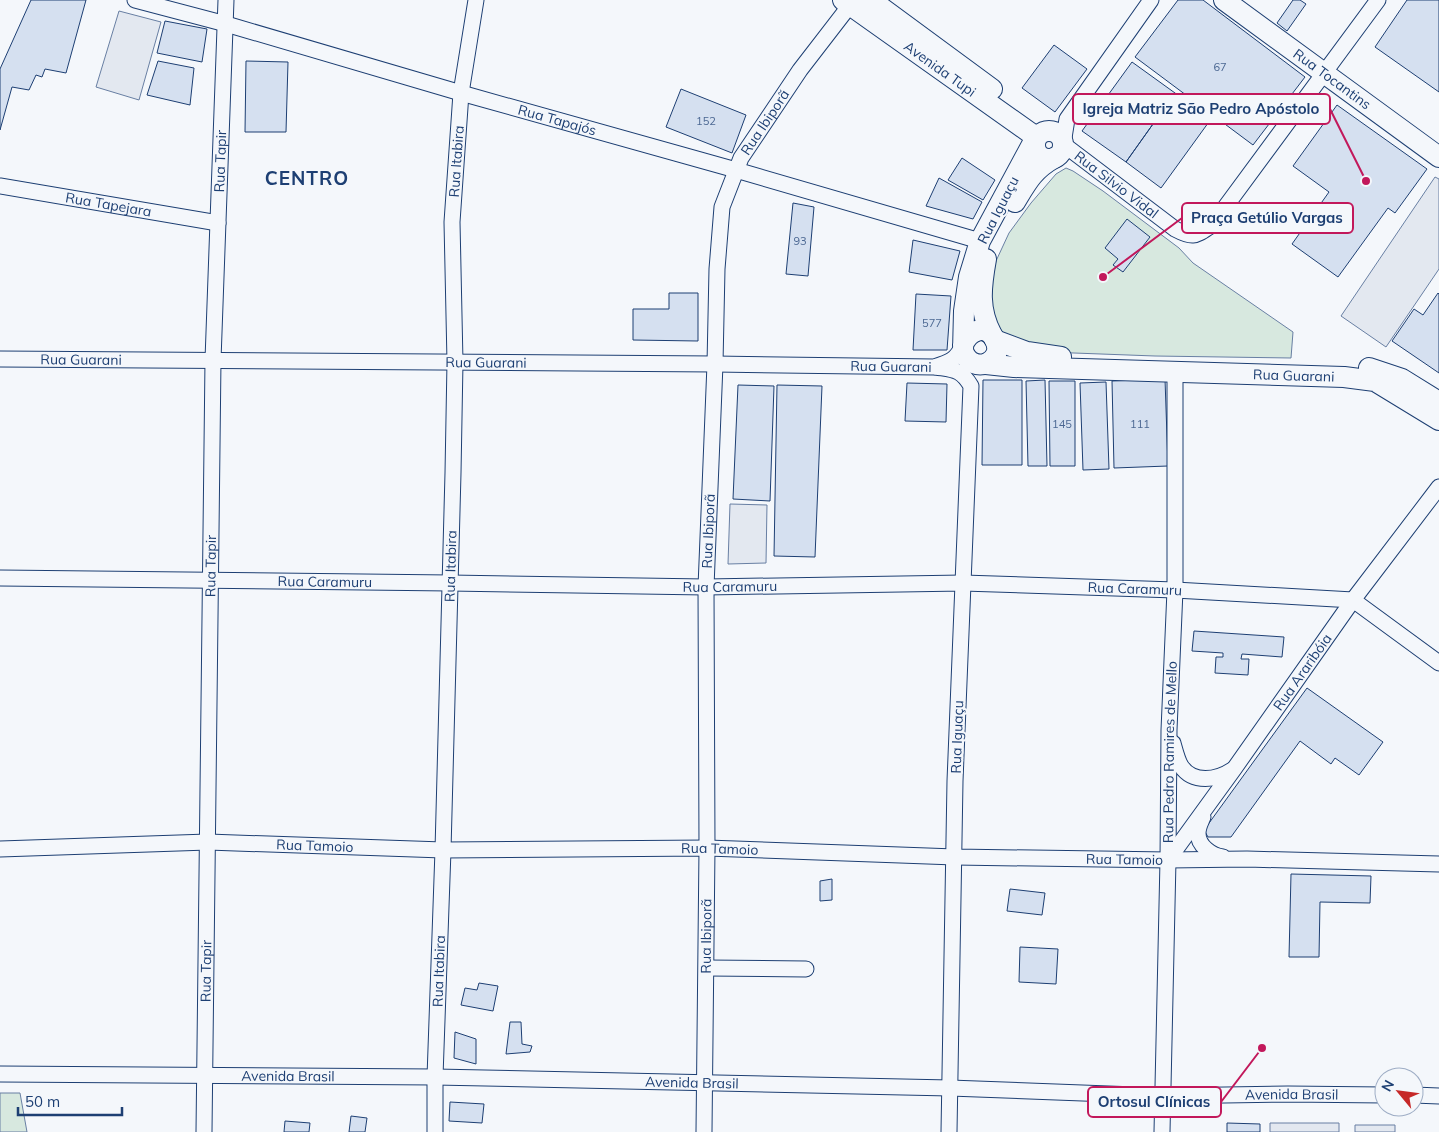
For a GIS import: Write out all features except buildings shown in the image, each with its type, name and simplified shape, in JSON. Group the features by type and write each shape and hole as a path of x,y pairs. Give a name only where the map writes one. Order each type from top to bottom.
{"main road":[{"name":"Avenida Tupi","path":"871,0 1031,117 1042,134"},
{"name":"Rua Tocantins","path":"1224,0 1439,157"},
{"name":"Avenida Tupi","path":"849,2 1042,134"},
{"path":"1042,134 1035,147 1040,156 1049,159 1059,151"},
{"name":"Rua Iguaçu","path":"963,345 964,311 969,277 980,241 1042,134"},
{"name":"Rua Iguaçu","path":"993,337 986,324 982,307 982,284 986,259 997,233 1025,186 1036,170 1059,151"},
{"path":"981,330 993,337 997,352 991,361 980,365 969,361 963,351 963,345 968,336 975,331 981,330"},
{"name":"Rua Guarani","path":"993,337 1020,350 1052,357 1102,360 1335,365 1369,368 1402,379 1439,402"},
{"name":"Rua Guarani","path":"986,364 1014,367 1344,377 1375,381 1439,420"}],"street":[{"name":"Rua Tapajós","path":"135,0 226,24 980,241"},
{"name":"Rua Tapir","path":"204,1132 213,360 226,0"},
{"name":"Rua Itabira","path":"435,1132 435,1077 450,583 454,362 452,222 461,93 476,0"},
{"path":"1059,151 1067,119 1151,0"},
{"name":"Rua Silvio Vidal","path":"1059,151 1175,229 1188,236 1197,235 1212,224 1378,0"},
{"name":"Rua Ibiporã","path":"704,1132 707,968 706,587 717,268 722,207 741,158 800,70 849,2"},
{"name":"Rua Tapejara","path":"0,186 218,223"},
{"name":"Rua Guarani","path":"0,359 934,366 952,360 958,355 963,345"},
{"path":"971,386 978,370 986,364"},
{"path":"934,366 959,372 965,376 971,386"},
{"name":"Rua Pedro Ramires de Mello","path":"1162,1132 1169,730 1174,590 1175,372"},
{"name":"Rua Iguaçu","path":"949,1132 955,781 971,386"},
{"name":"Rua Araribóia","path":"1168,860 1353,600 1439,486"},
{"name":"Rua Caramuru","path":"0,578 706,587 963,583 1174,590 1353,600"},
{"path":"1353,600 1439,663"},
{"path":"1169,730 1182,767 1191,775 1204,779 1218,778 1234,769"},
{"path":"1216,793 1200,824 1198,831 1199,840 1207,850 1219,856 1247,859"},
{"name":"Rua Tamoio","path":"0,849 208,842 443,850 707,848 954,857 1168,860 1247,859 1439,864"},
{"path":"707,968 806,969"},
{"name":"Avenida Brasil","path":"0,1074 435,1077 950,1088 1162,1096 1374,1095"},
{"path":"1424,1095 1439,1096"}],"shaded area":[{"path":"119,11 161,22 139,100 96,87"},
{"path":"1066,168 1103,191 1179,248 1193,263 1293,332 1291,358 1047,352 1020,346 996,328 988,292 996,261 1009,233 1031,203 1056,174"},
{"path":"1435,177 1439,179 1439,269 1386,347 1341,316"},
{"path":"730,504 767,505 766,563 728,564"},
{"path":"0,1093 20,1093 27,1132 0,1132"},
{"path":"1270,1123 1339,1123 1339,1132 1270,1132"},
{"path":"1355,1125 1395,1125 1395,1132 1355,1132"}],"place":[{"name":"Igreja Matriz São Pedro Apóstolo","path":"1366,181"},
{"name":"Praça Getúlio Vargas","path":"1103,277"},
{"name":"Ortosul Clínicas","path":"1262,1048"}],"district":[{"name":"CENTRO","path":"307,178"}]}
